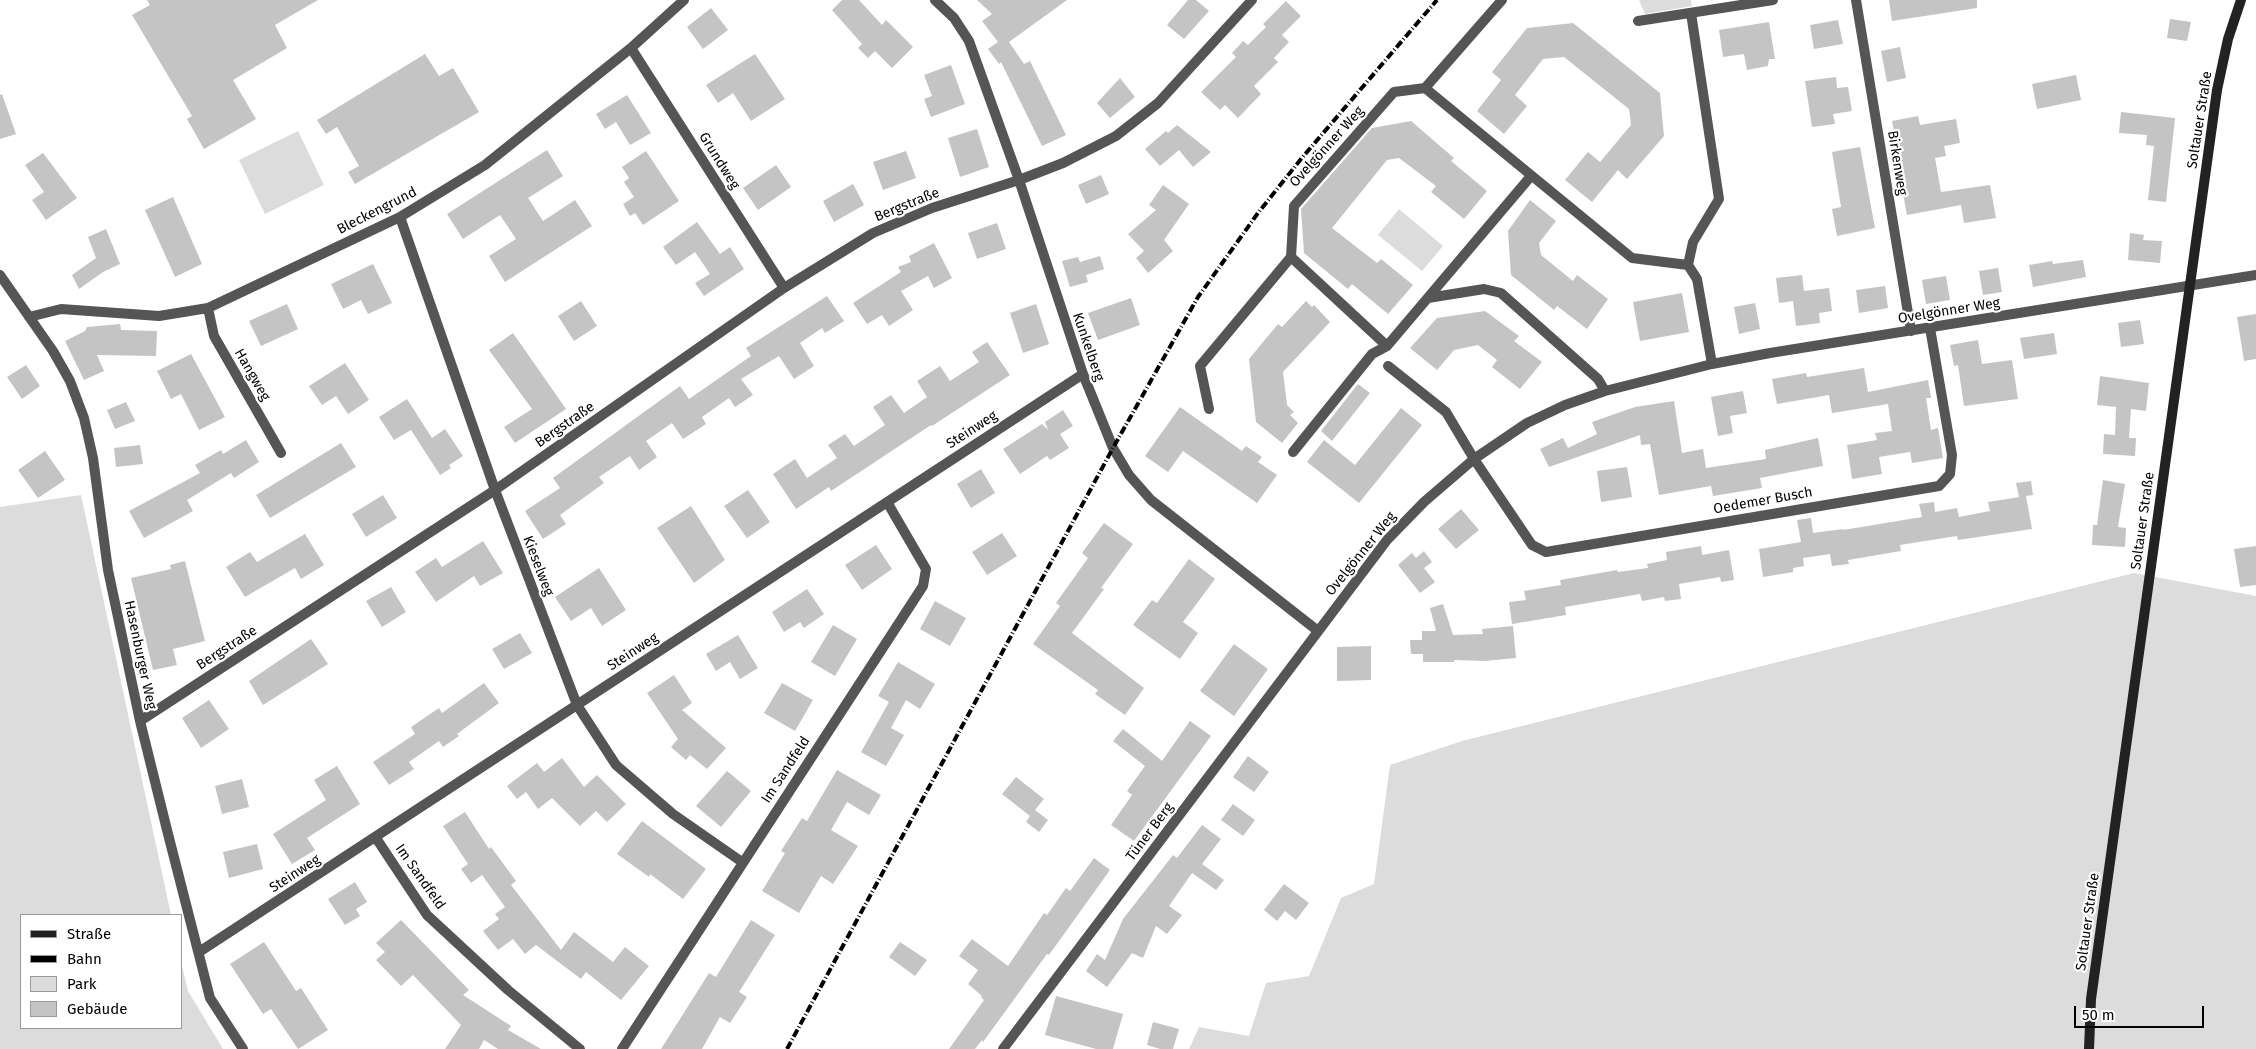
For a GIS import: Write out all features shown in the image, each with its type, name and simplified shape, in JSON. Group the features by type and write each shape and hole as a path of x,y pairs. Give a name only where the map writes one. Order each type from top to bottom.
{"street":[{"name":"Bleckengrund","path":"29,317 61,309 160,316 208,308 400,217 485,165 631,48 684,0"},
{"name":"Kunkelberg","path":"935,0 954,18 969,42 1019,180 1082,374 1113,448 1129,475 1151,500 1318,631"},
{"path":"1502,0 1426,88 1632,258 1688,265"},
{"path":"1638,21 1773,0"},
{"name":"Birkenweg","path":"1856,0 1910,330"},
{"name":"Soltauer Straße","path":"2089,1049 2093,989 2217,90 2228,39 2241,0"},
{"name":"Bergstraße","path":"140,721 495,490 784,288 873,234 932,208 1019,180 1063,163 1116,136 1158,103 1248,1"},
{"path":"1691,13 1719,199 1692,242 1688,265 1697,279 1712,364"},
{"name":"Grundweg","path":"631,48 784,288"},
{"name":"Ovelgönner Weg","path":"1290,257 1294,206 1394,92 1426,88"},
{"path":"1293,452 1372,354 1387,346 1532,176"},
{"name":"Kieselweg","path":"400,217 495,490 577,705 616,764 673,814 742,862"},
{"path":"1209,409 1200,366 1290,257 1387,346"},
{"name":"Hasenburger Weg","path":"0,275 70,380 84,418 93,458 108,570 140,721 198,952 210,998 243,1049"},
{"name":"Ovelgönner Weg","path":"1318,631 1386,540 1424,502 1474,460 1527,423 1565,405 1605,391 1712,364 1910,330 2256,275"},
{"path":"1428,298 1484,289 1501,293 1598,379 1605,391"},
{"name":"Hangweg","path":"208,308 214,336 281,453"},
{"name":"Oedemer Busch","path":"1474,460 1532,545 1546,552 1939,486 1950,474 1952,455 1930,328"},
{"path":"1388,366 1446,412 1474,460"},
{"name":"Steinweg","path":"198,952 376,838 1082,374"},
{"name":"Im Sandfeld","path":"622,1049 923,586 926,569 887,502"},
{"name":"Tüner Berg","path":"1003,1049 1318,631"},
{"name":"Im Sandfeld","path":"376,838 427,915 508,990 580,1049"}],"green space":[{"path":"1639,0 1691,0 1692,6 1645,14"},
{"path":"298,131 324,185 265,214 239,160"},
{"path":"1399,209 1443,246 1422,271 1378,235"},
{"path":"81,495 171,914 20,914 20,1029 182,1029 182,966 188,991 223,1049 0,1049 0,507"},
{"path":"2134,573 2256,596 2256,1049 1189,1049 1199,1027 1249,1036 1266,983 1309,976 1341,898 1374,884 1390,765 1462,741"}],"building":[{"path":"147,0 318,0 275,25 287,48 233,80 256,119 204,149 187,119 192,116 132,15 150,5"},
{"path":"842,0 859,0 882,25 886,20 913,47 892,68 875,51 868,58 858,48 862,44 832,10"},
{"path":"977,0 1067,0 1009,42 1024,64 1030,61 1066,135 1042,146 1001,62 999,64 988,49 998,42 982,21 992,14"},
{"path":"1188,0 1196,0 1209,11 1184,39 1167,25"},
{"path":"1889,0 1977,0 1977,8 1892,21"},
{"path":"1286,1 1301,16 1282,35 1289,42 1274,58 1278,62 1254,86 1261,94 1238,118 1225,105 1220,110 1201,92 1236,57 1232,53 1243,41 1248,45 1266,27 1263,24"},
{"path":"711,8 728,30 703,49 687,27"},
{"path":"2170,19 2191,22 2187,41 2167,38"},
{"path":"1838,20 1843,44 1814,49 1810,25"},
{"path":"1769,22 1775,59 1769,59 1768,66 1747,70 1744,54 1723,57 1719,30"},
{"path":"1573,23 1660,93 1664,136 1627,179 1618,170 1592,202 1565,180 1588,152 1600,162 1631,125 1629,109 1564,57 1543,59 1515,95 1527,106 1504,134 1477,111 1501,80 1492,72 1527,28"},
{"path":"1900,47 1906,78 1887,82 1881,51"},
{"path":"425,54 439,76 453,68 479,112 355,184 348,172 359,166 337,127 326,134 317,120"},
{"path":"755,54 785,99 751,121 733,93 718,103 706,85"},
{"path":"951,65 965,104 931,117 924,99 932,96 924,75"},
{"path":"2076,75 2081,100 2037,109 2032,84"},
{"path":"1836,77 1837,88 1848,87 1852,111 1833,114 1835,124 1812,127 1805,81"},
{"path":"1120,78 1135,97 1110,118 1097,103"},
{"path":"2,94 16,134 0,139 0,95"},
{"path":"627,95 651,133 630,145 616,122 605,129 596,114"},
{"path":"2121,112 2175,118 2166,202 2148,200 2154,146 2146,145 2147,135 2119,133"},
{"path":"1918,116 1920,125 1956,119 1960,143 1944,146 1946,156 1935,158 1941,192 1990,185 1996,218 1964,223 1961,205 1907,215 1893,141 1896,141 1892,121"},
{"path":"1411,121 1454,158 1451,161 1487,191 1464,219 1431,192 1436,186 1399,158 1387,160 1332,228 1377,263 1381,259 1413,285 1388,314 1352,284 1348,289 1304,253 1301,209 1372,128"},
{"path":"1177,125 1211,152 1193,167 1179,150 1160,166 1145,149 1166,131 1168,133"},
{"path":"977,129 989,167 960,177 948,138"},
{"path":"1860,147 1875,228 1837,236 1832,209 1841,207 1832,152"},
{"path":"547,150 563,176 528,198 543,221 575,200 592,226 505,282 489,256 516,239 500,215 463,239 447,214"},
{"path":"646,151 679,201 643,225 635,213 630,216 623,204 634,197 624,182 629,178 622,167"},
{"path":"906,151 916,178 883,190 873,162"},
{"path":"43,153 77,198 46,220 32,200 44,192 25,165"},
{"path":"776,165 791,187 758,210 743,188"},
{"path":"1101,175 1109,194 1086,204 1078,185"},
{"path":"853,184 864,205 834,222 823,201"},
{"path":"1163,185 1189,204 1164,240 1173,251 1148,273 1136,258 1144,251 1128,234 1156,210 1149,205"},
{"path":"173,197 202,264 175,277 145,210"},
{"path":"1530,200 1556,221 1539,243 1541,255 1573,281 1577,275 1608,299 1587,329 1557,306 1554,310 1511,275 1508,231"},
{"path":"697,222 720,254 730,247 744,269 704,296 695,283 710,274 695,252 676,265 663,247"},
{"path":"997,223 1006,249 977,259 968,233"},
{"path":"106,229 120,264 103,272 79,289 72,275 96,258 88,237"},
{"path":"2130,233 2144,235 2143,240 2162,241 2160,263 2128,260"},
{"path":"934,243 952,278 934,288 928,276 901,291 913,310 889,326 882,315 867,324 853,303 901,272 898,267 911,262 909,256"},
{"path":"1100,256 1104,269 1086,275 1088,282 1070,287 1062,261 1078,257 1080,262"},
{"path":"2083,260 2086,277 2033,287 2029,265 2052,261 2053,264"},
{"path":"373,264 392,303 368,314 361,300 343,309 331,284"},
{"path":"1998,268 2002,292 1983,295 1979,271"},
{"path":"1802,275 1804,291 1829,288 1832,311 1819,313 1820,323 1796,326 1793,301 1779,303 1776,278"},
{"path":"1946,276 1950,300 1926,304 1922,280"},
{"path":"1885,286 1888,308 1859,313 1856,290"},
{"path":"1682,293 1689,332 1640,341 1633,302"},
{"path":"827,296 844,321 825,333 822,328 800,343 814,366 794,379 779,356 741,379 753,395 735,407 729,398 702,417 706,424 683,439 672,423 646,441 657,457 639,470 630,456 599,477 604,483 560,515 566,524 543,539 525,511 560,488 553,478 680,386 689,399 751,356 746,348"},
{"path":"1131,298 1140,325 1098,340 1088,313"},
{"path":"581,301 597,326 574,341 558,316"},
{"path":"1306,301 1312,307 1314,305 1330,322 1283,372 1287,405 1294,412 1290,415 1298,423 1282,443 1256,422 1249,359 1278,324 1282,327"},
{"path":"1755,303 1760,329 1739,334 1734,307"},
{"path":"287,304 298,329 261,346 249,321"},
{"path":"1036,304 1049,344 1023,353 1010,313"},
{"path":"1485,311 1519,336 1514,341 1542,362 1520,389 1492,367 1497,360 1478,345 1454,350 1437,370 1410,348 1437,318"},
{"path":"2256,314 2256,359 2244,361 2237,317"},
{"path":"2140,320 2144,344 2121,347 2118,323"},
{"path":"120,324 121,330 157,331 156,356 97,355 104,371 84,380 65,341 85,331 87,327"},
{"path":"513,333 566,409 515,443 504,427 532,409 489,350"},
{"path":"2054,333 2057,354 2024,359 2020,338"},
{"path":"1978,340 1982,364 2012,360 2018,399 1964,406 1958,365 1954,366 1950,345"},
{"path":"987,342 1010,375 831,491 829,487 796,509 773,474 795,459 807,478 837,458 828,445 845,434 854,446 885,425 873,407 891,395 904,413 927,397 917,381 940,366 950,381 979,362 972,352"},
{"path":"191,354 225,417 199,430 181,394 171,399 157,371"},
{"path":"345,363 369,400 348,414 336,396 322,405 309,386"},
{"path":"26,365 40,386 22,399 7,377"},
{"path":"1864,368 1868,392 1928,380 1931,398 1926,398 1931,430 1938,428 1943,458 1912,463 1910,452 1879,457 1882,474 1852,479 1847,445 1877,440 1875,433 1892,431 1888,404 1832,413 1829,395 1777,404 1772,379 1806,373 1807,377"},
{"path":"2100,376 2149,383 2146,411 2131,409 2129,438 2136,438 2135,456 2103,454 2104,434 2115,435 2116,407 2097,405"},
{"path":"1358,384 1370,393 1332,441 1321,431"},
{"path":"1743,391 1747,413 1730,416 1733,433 1718,436 1711,397"},
{"path":"407,399 432,438 445,429 463,456 449,465 451,468 440,475 411,430 394,440 379,417"},
{"path":"1674,401 1682,453 1703,449 1706,468 1766,459 1765,450 1818,438 1823,466 1760,478 1762,488 1713,496 1711,486 1659,495 1650,444 1641,445 1640,435 1549,467 1540,449 1563,438 1568,448 1597,434 1592,422 1635,407"},
{"path":"126,402 135,421 115,429 107,410"},
{"path":"1180,407 1242,451 1246,446 1262,457 1258,462 1277,475 1257,503 1183,451 1168,472 1145,456"},
{"path":"1401,408 1422,425 1359,503 1307,462 1324,440 1355,465"},
{"path":"1063,410 1073,426 1060,434 1069,448 1050,460 1047,456 1020,474 1003,449 1042,424 1048,430 1045,422"},
{"path":"246,440 259,462 234,478 231,473 187,500 193,511 144,538 129,511 200,473 195,465 221,450 223,454"},
{"path":"341,443 356,467 270,518 256,495"},
{"path":"140,445 143,464 116,467 114,448"},
{"path":"45,451 65,480 38,498 18,470"},
{"path":"1627,467 1632,497 1601,502 1597,471"},
{"path":"981,469 995,493 971,508 957,484"},
{"path":"2103,480 2125,484 2118,527 2126,528 2125,547 2092,545 2093,525 2097,525"},
{"path":"2031,481 2033,495 2019,497 2016,483"},
{"path":"748,490 770,522 747,538 724,506"},
{"path":"383,495 397,518 366,537 352,514"},
{"path":"2026,496 2032,529 1958,540 1957,536 1900,545 1901,551 1848,560 1849,564 1832,566 1830,554 1803,558 1804,566 1793,568 1793,572 1763,577 1759,549 1801,542 1797,520 1811,518 1813,533 1843,530 1922,517 1919,504 1934,502 1935,512 1957,508 1959,517 1990,511 1988,502"},
{"path":"691,506 725,560 694,583 657,528"},
{"path":"1461,509 1479,530 1456,549 1438,529"},
{"path":"1104,523 1133,544 1101,588 1104,589 1072,633 1144,688 1125,715 1095,694 1098,690 1033,644 1060,606 1056,603 1088,558 1082,553"},
{"path":"1002,533 1017,556 987,575 972,552"},
{"path":"305,534 324,565 301,579 295,568 245,597 226,567 250,552 257,562"},
{"path":"483,541 503,573 480,586 474,576 436,602 415,572 436,558 442,567"},
{"path":"876,545 892,569 862,590 845,565"},
{"path":"1701,546 1702,555 1729,550 1734,580 1721,582 1720,577 1679,584 1681,599 1665,601 1664,597 1642,601 1640,594 1565,607 1566,615 1512,624 1509,602 1526,600 1524,591 1561,585 1560,580 1617,570 1618,572 1648,568 1647,564 1667,560 1666,552"},
{"path":"2256,546 2256,585 2240,587 2234,549"},
{"path":"1424,551 1432,562 1424,568 1435,582 1420,593 1398,565 1412,553 1416,558"},
{"path":"1189,559 1215,579 1183,622 1198,633 1180,659 1133,625 1152,600 1157,603"},
{"path":"185,561 205,641 173,649 177,665 153,670 131,578 171,569 170,565"},
{"path":"599,568 626,610 602,626 591,608 571,621 555,597"},
{"path":"391,587 406,612 382,627 366,601"},
{"path":"807,589 824,614 804,628 800,622 784,632 772,612"},
{"path":"935,601 966,618 950,646 920,629"},
{"path":"1443,604 1453,635 1483,634 1482,629 1513,626 1516,658 1485,661 1423,662 1423,654 1411,654 1410,640 1422,640 1422,631 1436,631 1430,608"},
{"path":"833,625 857,639 835,676 811,662"},
{"path":"520,633 532,653 504,669 492,649"},
{"path":"738,635 758,668 740,679 730,662 716,671 706,654"},
{"path":"311,639 328,664 263,705 249,681"},
{"path":"1234,644 1268,669 1234,716 1200,691"},
{"path":"1371,646 1371,680 1337,681 1337,647"},
{"path":"898,662 935,684 920,709 906,700 891,728 904,735 886,766 861,752 889,702 878,696"},
{"path":"674,675 692,703 682,710 726,748 707,769 690,755 686,760 671,747 678,739 647,693"},
{"path":"484,683 499,703 457,734 459,736 443,747 439,741 409,762 414,769 389,785 373,762 415,734 411,727 439,708 442,713"},
{"path":"782,683 813,700 795,731 764,713"},
{"path":"209,700 229,729 201,748 182,718"},
{"path":"1190,721 1211,736 1134,841 1111,825 1132,795 1127,791 1145,766 1113,741 1123,729 1162,761"},
{"path":"1248,756 1269,772 1254,792 1233,777"},
{"path":"562,758 584,787 597,775 626,804 607,822 596,811 580,826 552,798 538,809 526,792 517,799 507,786 537,763 544,772"},
{"path":"337,766 360,804 307,838 315,850 292,864 273,834 326,800 314,780"},
{"path":"837,770 881,795 869,815 847,802 831,830 858,846 833,884 821,876 799,913 762,891 785,853 781,851 802,818 807,821"},
{"path":"727,771 751,791 721,827 696,806"},
{"path":"1016,777 1044,799 1035,810 1048,820 1039,832 1026,822 1030,816 1002,794"},
{"path":"242,779 249,807 222,814 215,786"},
{"path":"1233,804 1255,820 1243,836 1221,820"},
{"path":"465,812 489,849 491,847 516,881 511,885 561,950 574,932 613,962 625,947 649,966 621,1000 586,972 581,979 536,945 525,954 513,939 498,950 483,931 499,919 495,914 505,907 482,875 471,883 461,869 468,864 443,826"},
{"path":"642,821 706,869 683,899 650,874 649,877 617,854"},
{"path":"1202,825 1221,839 1202,864 1224,880 1216,890 1192,873 1169,906 1182,915 1167,934 1156,926 1143,958 1132,953 1107,987 1086,971 1097,954 1105,960 1123,919 1173,855 1177,858"},
{"path":"257,844 263,869 229,878 223,852"},
{"path":"1094,858 1110,870 983,1042 982,1040 975,1049 949,1049 984,1000 968,984 978,970 959,956 972,939 1008,966 1044,913 1047,915 1066,888 1070,891"},
{"path":"355,882 367,902 356,909 360,916 345,925 328,899"},
{"path":"1284,884 1309,903 1296,920 1285,911 1277,921 1264,910"},
{"path":"401,920 469,990 463,995 511,1026 508,1030 541,1049 498,1049 484,1040 479,1049 445,1049 461,1025 413,975 401,986 376,960 385,952 376,943"},
{"path":"751,920 775,935 739,992 747,997 730,1023 720,1017 702,1049 661,1049 709,973 716,977"},
{"path":"264,942 296,991 301,988 328,1030 298,1049 271,1009 263,1014 230,964"},
{"path":"900,942 927,960 915,976 889,957"},
{"path":"1056,996 1123,1014 1113,1049 1096,1049 1045,1035"},
{"path":"1153,1022 1179,1029 1173,1049 1160,1049 1147,1045"}],"railway":[{"path":"787,1049 1113,448 1198,297 1258,213 1301,159 1437,0"}]}
